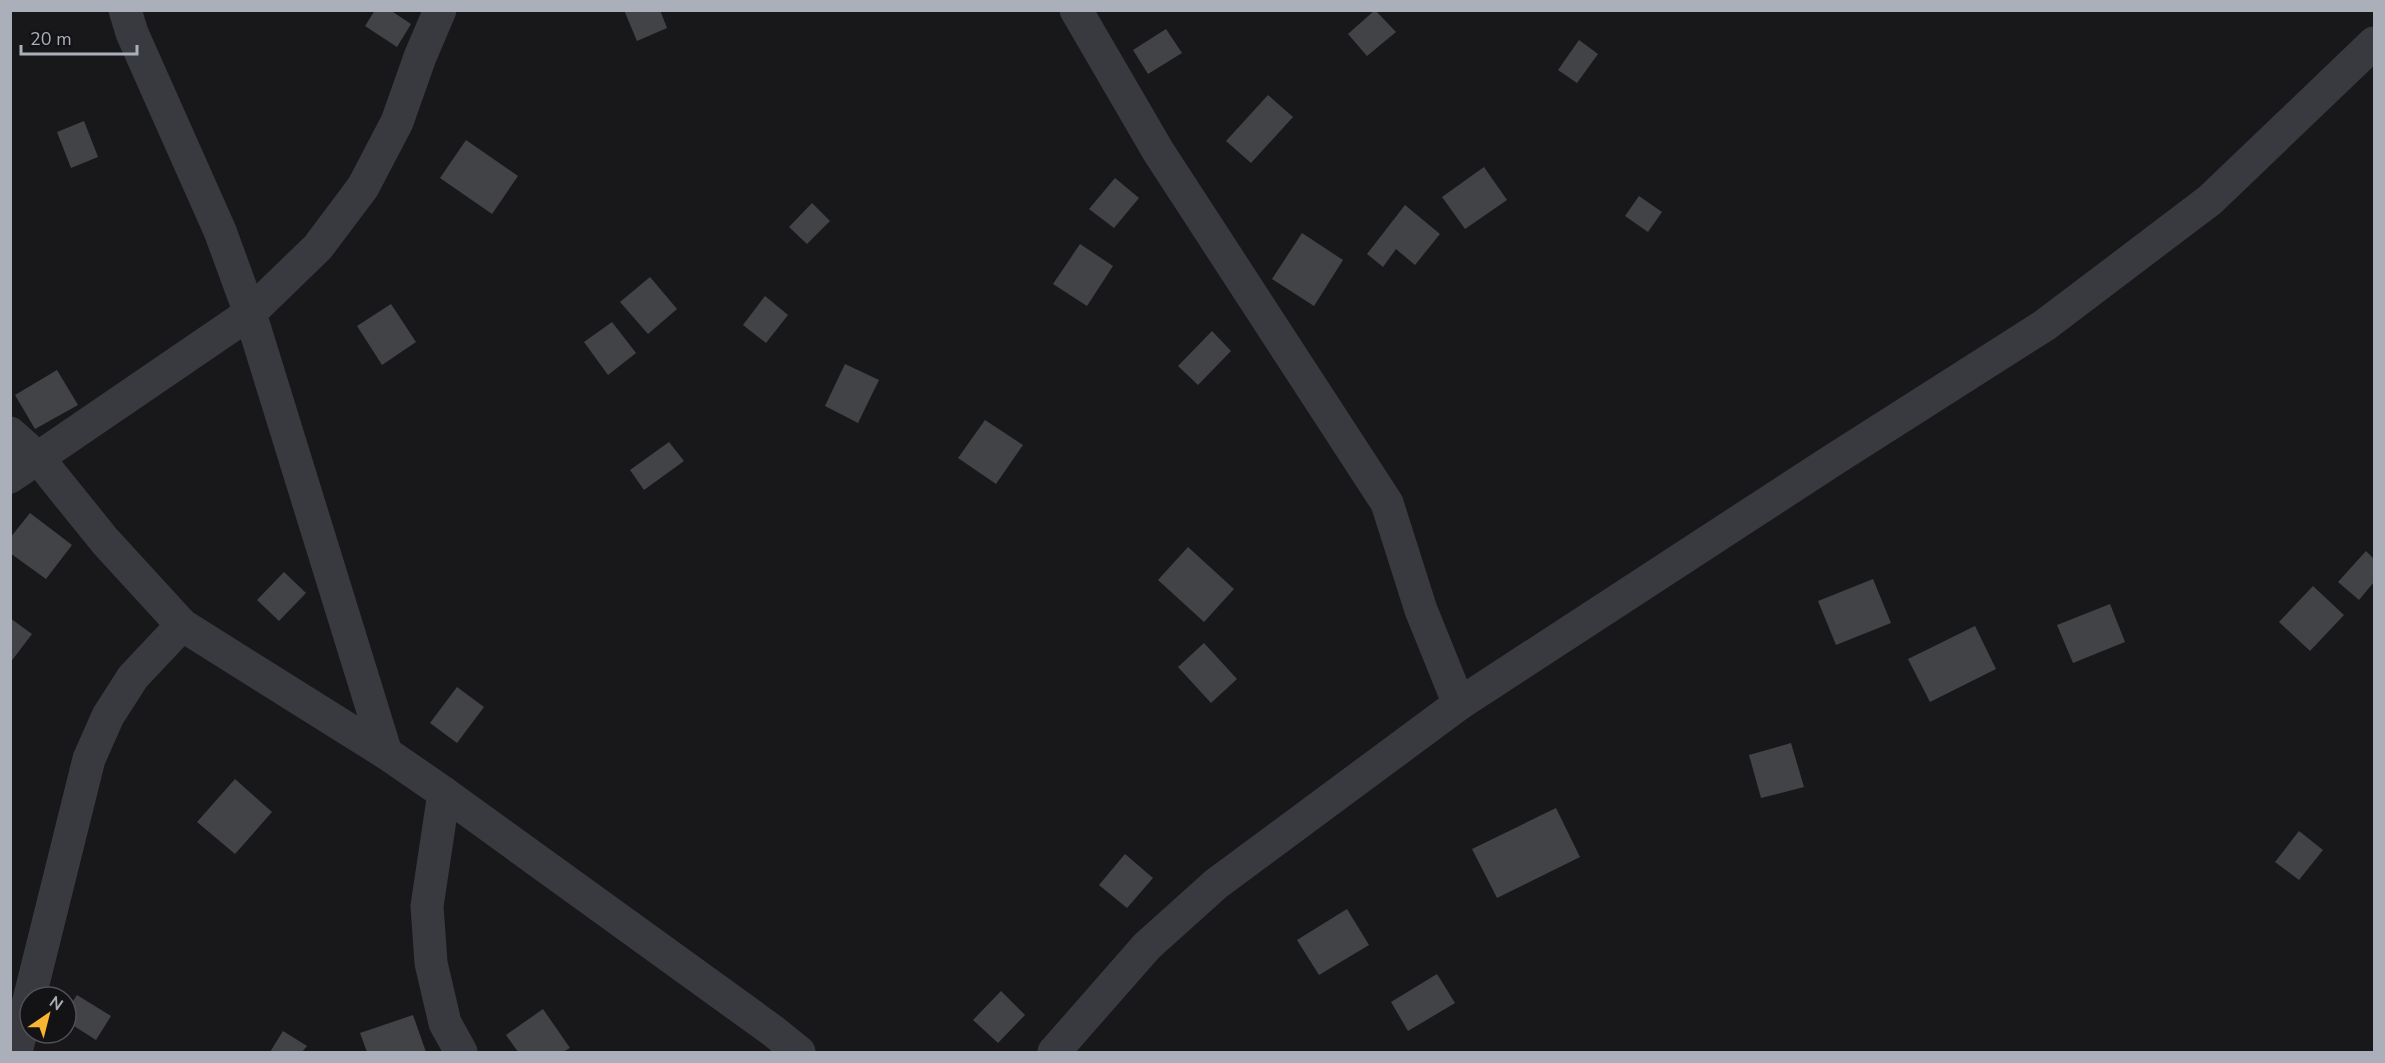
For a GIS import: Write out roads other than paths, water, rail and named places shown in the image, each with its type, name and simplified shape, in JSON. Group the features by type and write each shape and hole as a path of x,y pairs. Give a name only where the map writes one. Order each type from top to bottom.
{"street":[{"path":"125,10 132,33 220,231 250,313 386,753"},
{"path":"10,477 250,313 318,247 363,187 397,122 420,57 440,10"},
{"path":"1076,10 1158,151 1387,503 1422,610 1459,704"},
{"path":"1054,1053 1147,946 1216,884 1459,704 1830,462 2045,326 2210,200 2374,43"},
{"path":"10,433 38,458 105,542 182,625 386,753 444,793 773,1031 799,1053"},
{"path":"16,1053 89,759 108,716 133,677 182,625"},
{"path":"444,793 427,906 431,963 445,1023 461,1053"}]}
